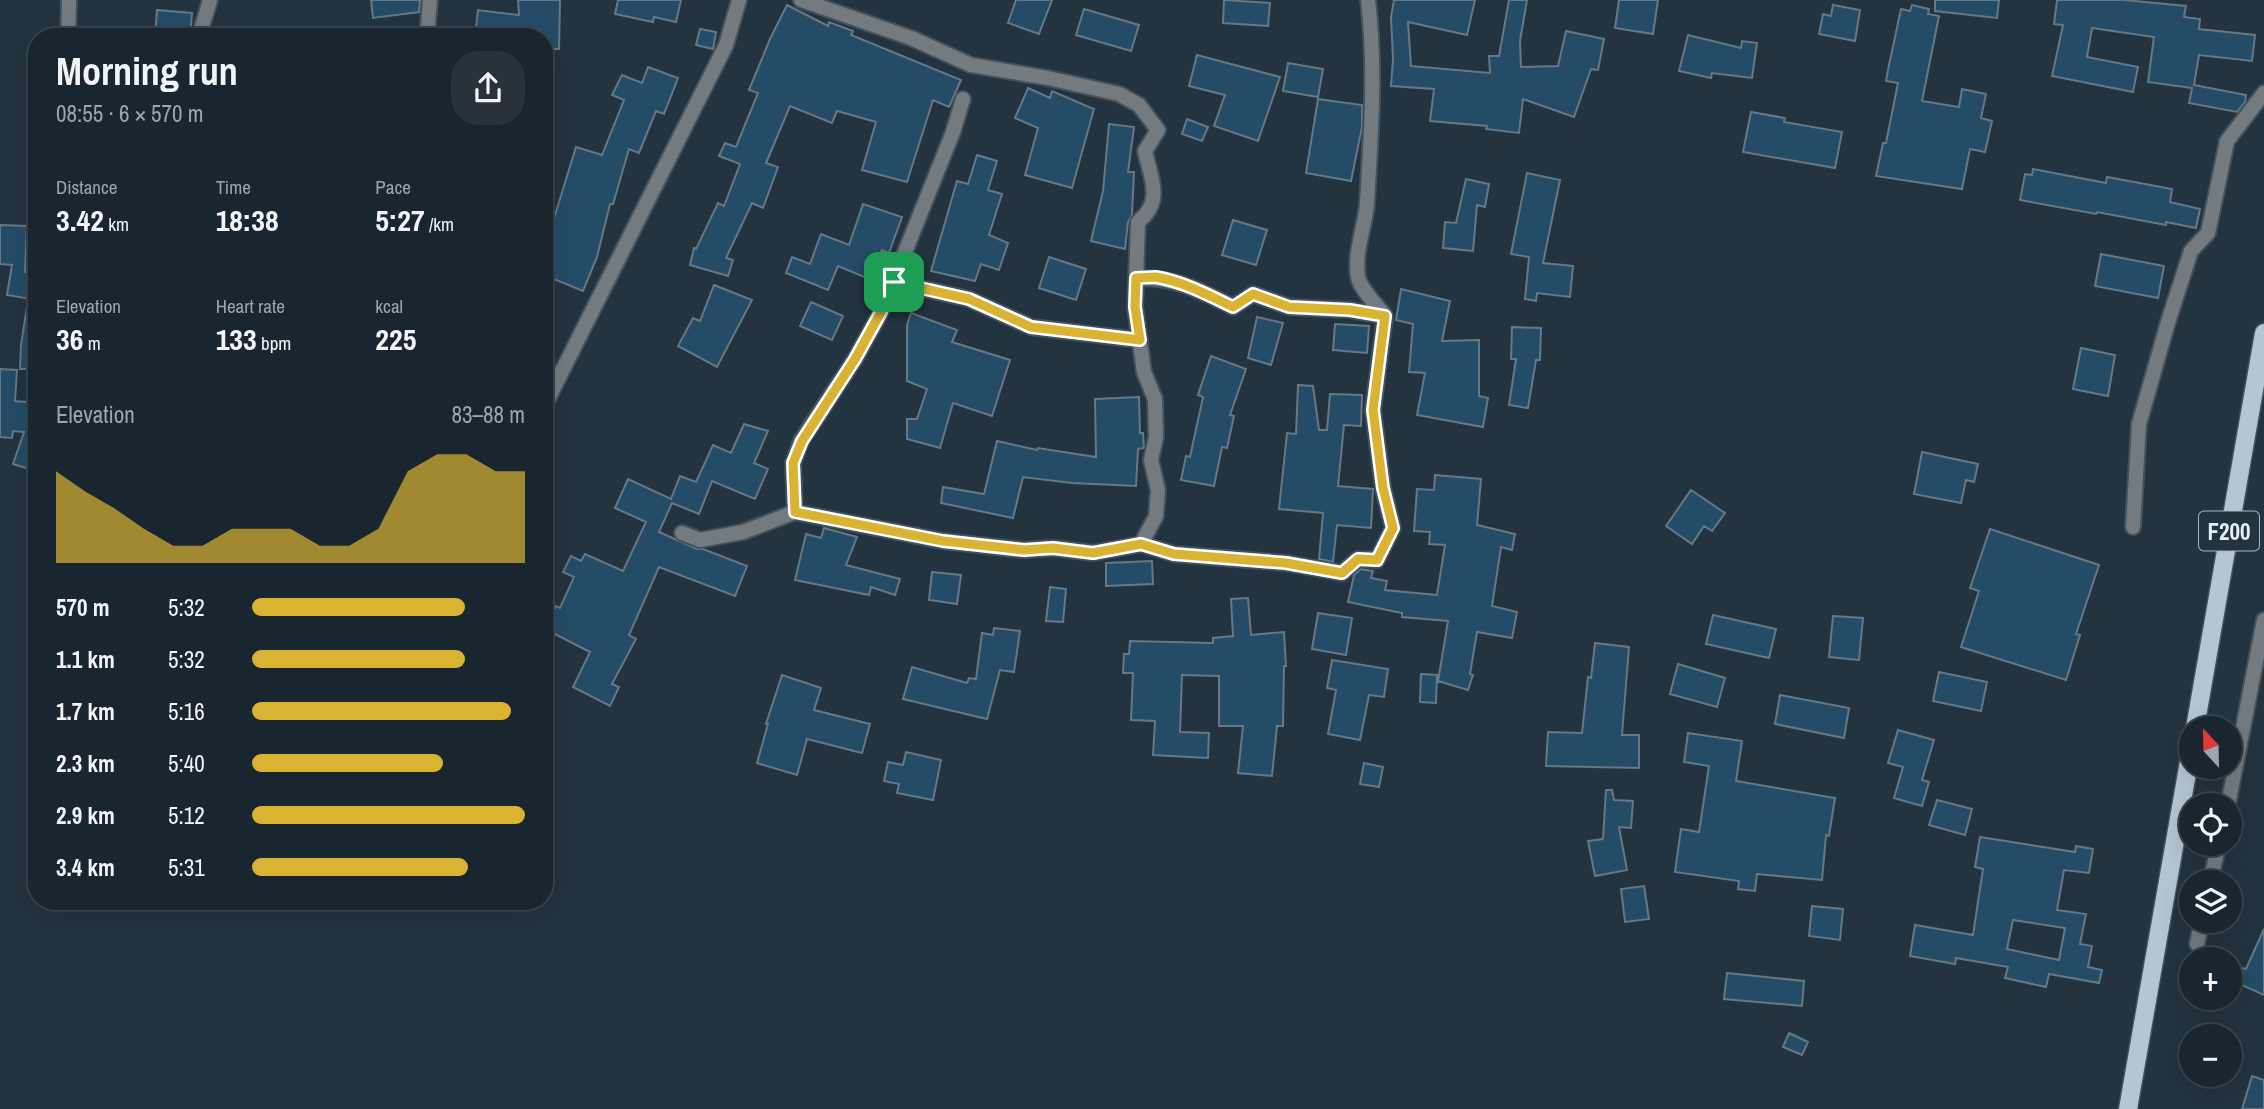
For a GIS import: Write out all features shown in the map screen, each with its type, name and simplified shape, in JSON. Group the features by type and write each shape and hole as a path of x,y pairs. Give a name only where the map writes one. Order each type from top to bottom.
{"main road":[{"name":"F200","path":"2197,716 2264,333"},
{"path":"2128,1109 2186,779"}],"street":[{"path":"68,28 69,0"},
{"path":"202,28 210,0"},
{"path":"428,28 430,0"},
{"path":"553,389 726,44 739,0"},
{"path":"802,0 911,38 971,65 1119,94 1139,105 1158,130 1145,151 1155,196 1149,213 1138,222 1135,307 1144,372 1155,398 1156,437 1151,460 1158,490 1156,516 1141,544"},
{"path":"682,533 700,540 743,533 795,512 943,541 1024,550 1053,548 1093,553 1141,544 1174,554 1286,563 1342,573 1358,559 1377,560 1393,528 1383,488 1373,410 1385,316 1358,280 1358,246 1367,207 1374,104 1373,37 1368,0"},
{"path":"2133,527 2139,424 2168,322 2191,251 2208,233 2227,141 2264,93"},
{"path":"795,512 793,463 802,441 855,359 881,312 953,132 963,99"},
{"path":"1136,278 1172,280 1233,307 1253,294 1289,307 1350,310 1385,316"},
{"path":"894,282 969,299 1031,327 1140,340"},
{"path":"2230,793 2264,620"},
{"path":"2197,944 2199,933"}],"building":[{"path":"371,0 420,0 419,12 373,18"},
{"path":"518,0 560,0 559,49 553,49 553,28 476,28 478,10 519,15"},
{"path":"618,0 681,0 676,22 654,17 653,22 615,14"},
{"path":"1016,0 1052,0 1039,34 1008,23"},
{"path":"1224,0 1270,3 1268,26 1223,23"},
{"path":"1394,0 1475,0 1467,35 1408,22 1411,66 1490,73 1489,56 1499,56 1509,0 1527,0 1520,41 1521,67 1558,66 1566,31 1604,39 1598,70 1591,69 1574,117 1523,99 1519,133 1486,129 1487,126 1430,121 1434,89 1391,86 1391,17"},
{"path":"1619,0 1658,0 1653,34 1615,28"},
{"path":"1935,0 1999,0 1997,18 1935,11"},
{"path":"2057,0 2124,0 2186,6 2184,17 2200,19 2199,29 2255,35 2252,61 2199,55 2194,85 2246,95 2245,102 2237,112 2189,103 2192,88 2148,82 2154,37 2092,28 2087,57 2138,67 2133,92 2052,76 2063,25 2054,24"},
{"path":"787,5 828,26 829,22 853,31 851,35 961,80 949,107 933,100 907,182 862,170 876,122 837,111 832,123 790,106 766,163 778,167 763,208 752,203 726,258 733,260 728,276 690,265 694,248 696,249 718,203 724,206 740,164 719,156 725,143 736,147 758,93 749,90"},
{"path":"1833,5 1860,10 1855,41 1819,34 1823,14 1831,16"},
{"path":"1912,5 1929,9 1928,14 1939,16 1922,101 1959,107 1962,89 1986,94 1981,118 1992,121 1985,152 1970,149 1962,189 1876,176 1883,143 1886,143 1898,83 1886,81 1889,65 1901,9 1910,11"},
{"path":"1084,9 1139,25 1131,51 1076,35"},
{"path":"157,10 192,13 191,28 156,28"},
{"path":"700,29 716,32 713,49 696,45"},
{"path":"1688,35 1741,48 1742,41 1757,43 1752,78 1712,73 1711,78 1679,71"},
{"path":"1197,55 1280,77 1258,141 1214,126 1225,95 1189,86"},
{"path":"1288,63 1323,69 1318,97 1283,91"},
{"path":"648,67 678,78 664,114 656,111 639,153 629,149 613,204 610,204 597,257 583,291 553,279 553,222 576,147 602,155 624,100 612,95 622,75 642,83"},
{"path":"1028,88 1050,98 1052,91 1094,109 1072,188 1025,175 1038,128 1015,118"},
{"path":"1318,99 1362,105 1362,127 1351,181 1306,173"},
{"path":"1751,112 1785,118 1784,122 1842,132 1835,168 1743,152"},
{"path":"1187,119 1208,127 1202,141 1182,134"},
{"path":"1109,124 1134,127 1128,172 1134,172 1132,215 1128,222 1125,249 1091,241 1103,191"},
{"path":"977,155 997,161 988,190 1002,194 989,235 1008,243 999,270 981,264 975,281 931,271 957,181 968,184"},
{"path":"2033,169 2106,183 2107,177 2172,189 2170,202 2200,209 2196,228 2020,200 2025,174 2032,175"},
{"path":"1527,173 1560,180 1543,263 1573,266 1570,297 1537,293 1536,301 1525,299 1529,257 1511,254"},
{"path":"1466,179 1489,184 1485,207 1477,205 1473,251 1443,248 1445,222 1456,223"},
{"path":"863,204 902,217 889,253 882,250 869,279 838,266 828,290 786,273 792,257 810,264 821,234 849,245"},
{"path":"1233,220 1267,230 1256,265 1222,255"},
{"path":"0,225 27,226 25,272 28,272 28,298 7,295 12,265 0,264"},
{"path":"2101,254 2164,266 2158,298 2095,286"},
{"path":"1049,257 1086,269 1076,300 1039,288"},
{"path":"714,285 752,300 717,367 678,346 693,318 700,321"},
{"path":"1401,289 1450,301 1442,341 1479,340 1479,396 1488,398 1483,427 1417,415 1425,373 1409,372 1413,324 1396,320"},
{"path":"28,300 28,369 20,369"},
{"path":"811,302 843,316 832,340 800,326"},
{"path":"911,313 957,330 952,342 1010,360 992,416 953,403 940,448 907,439 907,419 917,419 927,389 907,381 907,325"},
{"path":"1257,317 1283,323 1271,365 1248,358"},
{"path":"1335,324 1369,326 1367,353 1333,350"},
{"path":"1512,327 1541,328 1540,360 1536,360 1528,408 1509,405 1516,359 1511,359"},
{"path":"2081,348 2115,355 2108,396 2073,389"},
{"path":"1211,356 1246,369 1230,415 1234,416 1227,448 1222,447 1214,486 1181,480 1186,456 1190,457 1203,397 1198,395"},
{"path":"0,369 17,370 15,401 28,402 28,469 13,464 24,432 13,431 12,438 0,437"},
{"path":"1298,385 1313,386 1319,430 1327,430 1330,394 1362,395 1361,426 1344,425 1338,486 1373,489 1371,528 1337,525 1333,562 1319,559 1323,513 1279,509 1287,433 1296,434"},
{"path":"1139,397 1140,433 1143,433 1144,448 1138,449 1136,486 1023,477 1013,518 941,503 943,487 984,494 997,441 1037,450 1038,448 1096,457 1095,399"},
{"path":"744,424 768,431 754,463 768,469 755,499 712,481 699,514 672,503 659,532 697,549 747,566 735,596 659,567 629,635 636,639 612,684 619,687 610,706 573,687 590,652 553,633 553,612 556,606 560,608 574,577 563,572 571,556 581,561 585,554 623,571 646,522 615,508 628,479 671,499 680,476 696,482 713,445 731,453"},
{"path":"1922,452 1978,464 1974,482 1966,480 1961,503 1914,494"},
{"path":"1435,475 1481,479 1477,525 1515,534 1512,550 1501,547 1492,606 1517,612 1512,638 1477,632 1470,674 1473,675 1468,690 1438,681 1448,621 1402,617 1402,613 1348,602 1354,575 1361,569 1373,571 1371,578 1387,581 1385,590 1437,595 1445,545 1429,544 1430,532 1414,531 1417,489 1434,490"},
{"path":"1691,490 1725,513 1712,531 1704,526 1692,544 1666,526"},
{"path":"824,528 857,537 846,565 900,579 895,595 871,587 869,595 795,580 806,534 821,538"},
{"path":"1990,529 2099,565 2076,634 2080,635 2066,680 1961,647 1979,591 1970,588"},
{"path":"1152,561 1153,584 1106,586 1106,563"},
{"path":"932,572 961,575 957,604 929,600"},
{"path":"1050,587 1066,589 1063,622 1046,621"},
{"path":"1248,598 1251,635 1284,632 1286,666 1283,726 1277,726 1272,776 1238,773 1243,726 1219,726 1219,676 1182,675 1180,732 1209,733 1208,758 1153,755 1155,721 1131,720 1133,673 1123,673 1124,654 1129,654 1130,641 1213,643 1213,638 1233,636 1231,599"},
{"path":"1318,613 1352,618 1346,655 1312,649"},
{"path":"1713,615 1776,629 1769,658 1706,644"},
{"path":"1833,616 1863,618 1859,660 1829,657"},
{"path":"994,628 1020,631 1014,672 1000,670 987,719 903,699 912,667 967,683 969,678 976,679 982,633 993,635"},
{"path":"1595,643 1629,647 1622,735 1639,735 1639,768 1546,766 1548,732 1582,733"},
{"path":"1332,660 1388,669 1384,697 1369,695 1360,740 1328,734 1336,690 1327,688"},
{"path":"1678,664 1725,678 1717,707 1670,694"},
{"path":"1939,672 1987,682 1981,711 1933,701"},
{"path":"1421,674 1437,675 1436,703 1420,702"},
{"path":"782,675 821,688 814,710 870,724 862,753 807,739 797,775 757,763"},
{"path":"1780,695 1849,708 1844,738 1775,724"},
{"path":"1898,730 1934,740 1922,780 1929,782 1922,806 1894,798 1903,767 1888,763"},
{"path":"1688,733 1742,741 1736,781 1835,798 1829,836 1826,835 1822,880 1757,874 1755,891 1738,889 1739,881 1675,872 1681,829 1699,832 1709,766 1684,762"},
{"path":"906,752 941,760 933,800 897,793 899,784 884,781 888,762 903,765"},
{"path":"1364,763 1383,767 1379,787 1360,784"},
{"path":"1606,790 1612,790 1614,800 1633,801 1631,828 1619,827 1627,870 1595,876 1588,841 1603,839"},
{"path":"1937,800 1972,809 1965,835 1929,825"},
{"path":"1980,837 2075,852 2076,846 2093,849 2089,873 2064,870 2057,910 2086,914 2080,944 2092,946 2088,967 2102,970 2099,983 2049,974 2046,987 2005,978 2008,967 1956,958 1955,964 1910,956 1915,925 1973,935 1983,869 1975,867","holes":["2013,920 2065,928 2059,960 2007,949"]},
{"path":"1644,886 1649,919 1625,922 1621,889"},
{"path":"1812,906 1843,909 1840,940 1809,936"},
{"path":"2264,929 2264,995 2242,985 2242,968 2246,969"},
{"path":"1727,973 1804,981 1802,1006 1724,999"},
{"path":"1789,1033 1808,1042 1802,1055 1783,1047"},
{"path":"2252,1076 2264,1080 2264,1109 2242,1109"}],"route":[{"path":"1156,277 1172,280 1233,307 1253,294 1289,307 1350,310 1385,316 1373,410 1383,488 1393,528 1377,560 1358,559 1342,573 1286,563 1174,554 1141,544 1093,553 1053,548 1024,550 943,541 795,512 793,463 802,441 855,359 894,282 969,299 1031,327 1140,340 1135,307 1136,278 1156,277"}]}
